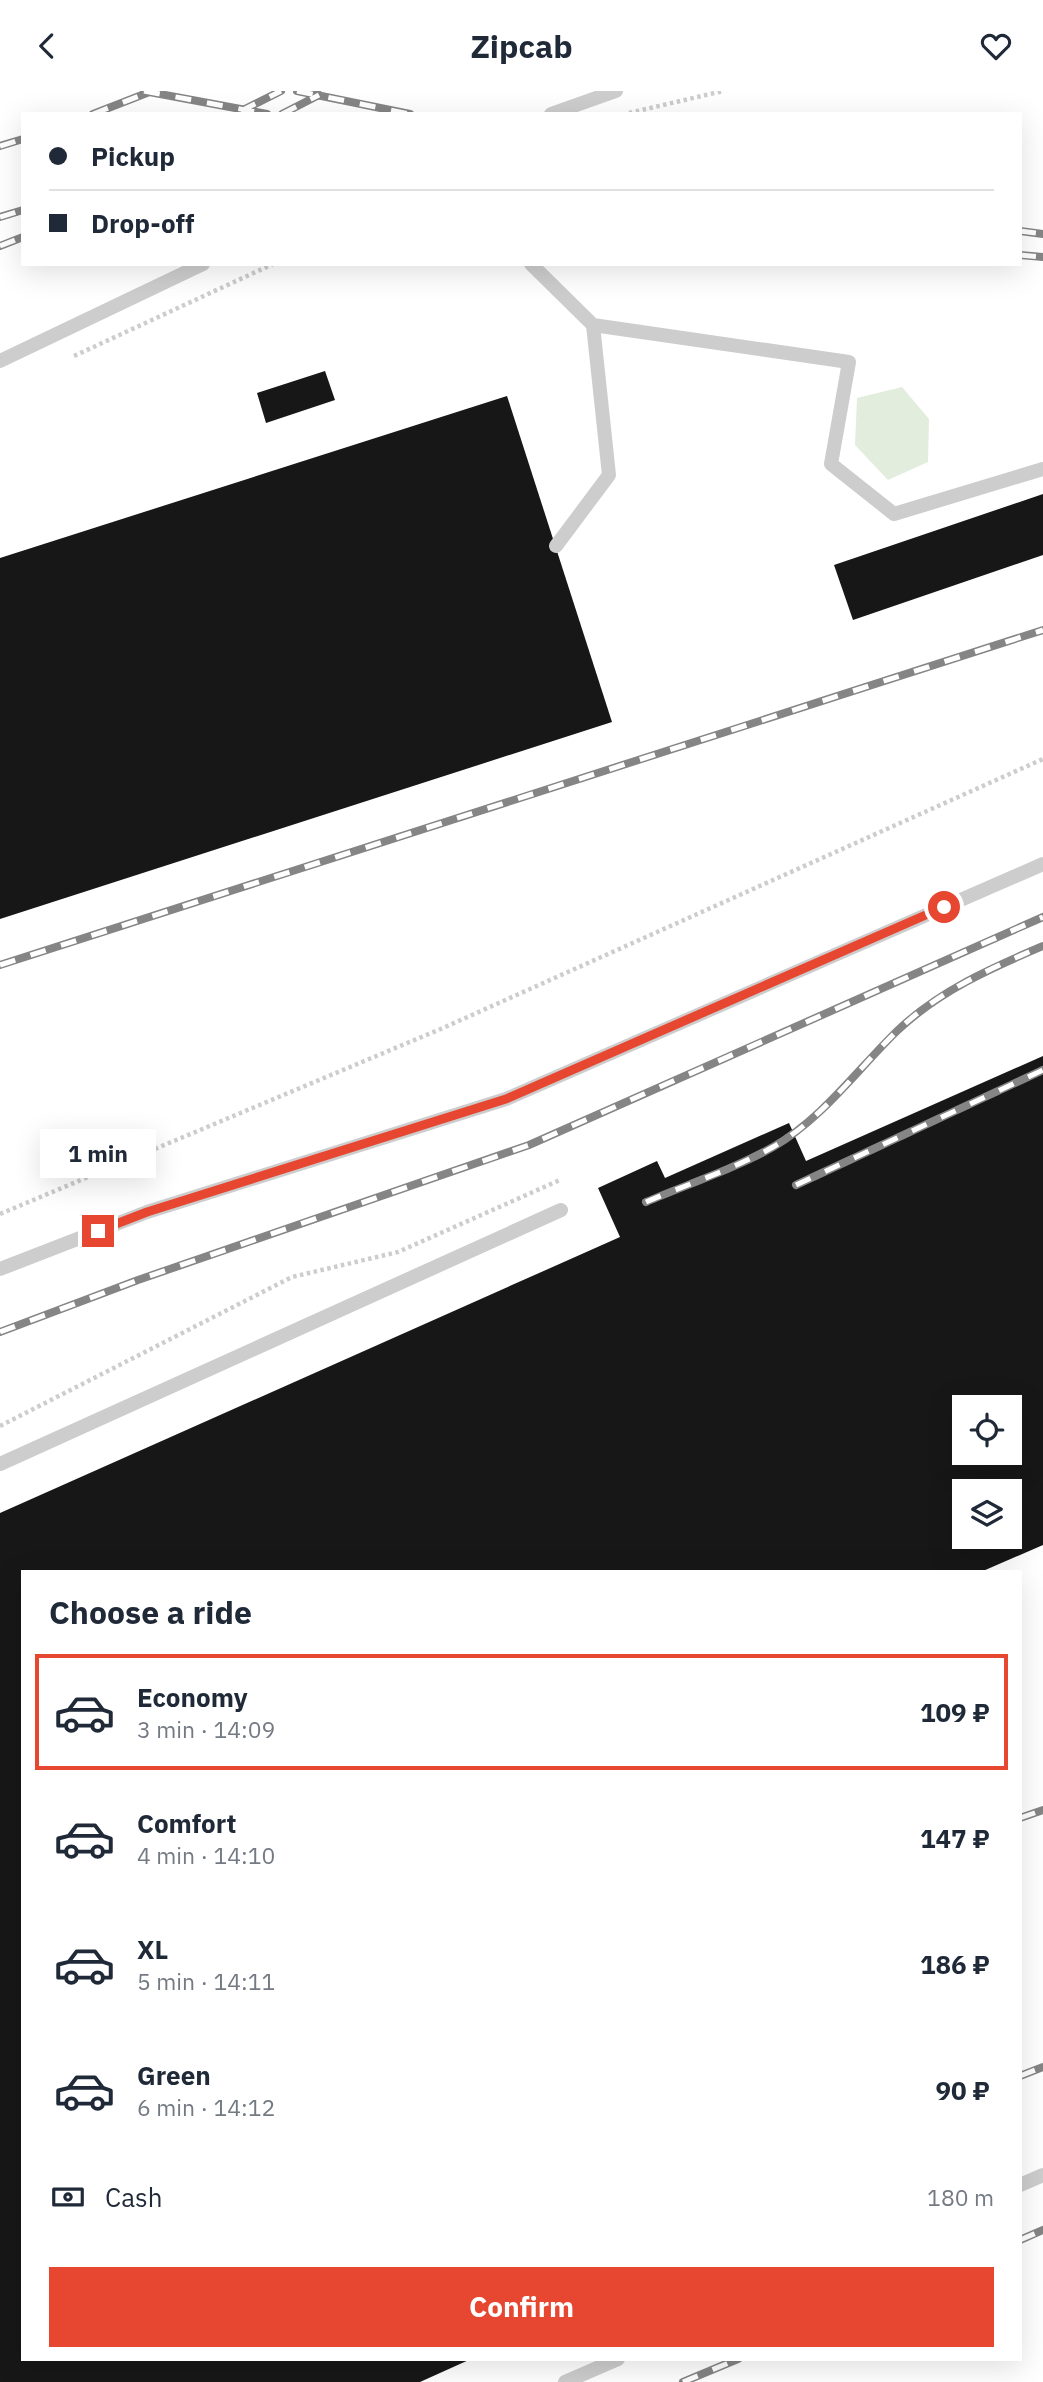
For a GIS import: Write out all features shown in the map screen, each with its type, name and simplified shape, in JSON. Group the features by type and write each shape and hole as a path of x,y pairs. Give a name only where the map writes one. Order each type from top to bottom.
{"lane":[{"path":"557,112 616,91"},
{"path":"0,361 199,266"},
{"path":"533,266 593,325 849,362 831,464 894,514 1043,469"},
{"path":"556,546 609,475 593,325"},
{"path":"0,1269 147,1212 506,1099 1043,864"},
{"path":"0,1464 561,1210"},
{"path":"1022,2184 1043,2175"},
{"path":"565,2382 613,2361"}],"path":[{"path":"636,112 723,91"},
{"path":"62,362 269,266"},
{"path":"0,1213 443,1028 1043,759"},
{"path":"0,1426 292,1277 398,1252 560,1180"}],"green space":[{"path":"902,387 929,419 928,462 888,480 855,445 857,398"}],"building":[{"path":"325,371 335,400 266,423 257,393"},
{"path":"507,396 612,722 0,919 0,558"},
{"path":"1043,494 1043,555 853,620 834,565"},
{"path":"1043,1056 1043,1545 985,1570 21,1570 21,2361 467,2361 420,2382 0,2382 0,1513 620,1237 598,1188 657,1161 665,1178 789,1123 806,1161"}],"railway":[{"path":"144,91 256,112"},
{"path":"98,112 152,91"},
{"path":"241,111 281,91"},
{"path":"297,91 400,112"},
{"path":"286,112 319,95"},
{"path":"0,146 21,140"},
{"path":"0,217 21,211"},
{"path":"1022,231 1043,234"},
{"path":"0,246 21,238"},
{"path":"1022,255 1043,257"},
{"path":"0,965 1043,630"},
{"path":"0,1332 138,1280 529,1145 1043,917"},
{"path":"646,1202 743,1162 791,1136 823,1108 897,1031 930,1004 985,972 1043,946"},
{"path":"796,1185 1043,1070"},
{"path":"1022,1817 1043,1810"},
{"path":"1022,2075 1043,2067"},
{"path":"1022,2239 1043,2230"},
{"path":"683,2382 733,2361"}],"route":[{"path":"98,1231 147,1212 506,1099 944,907"}]}
